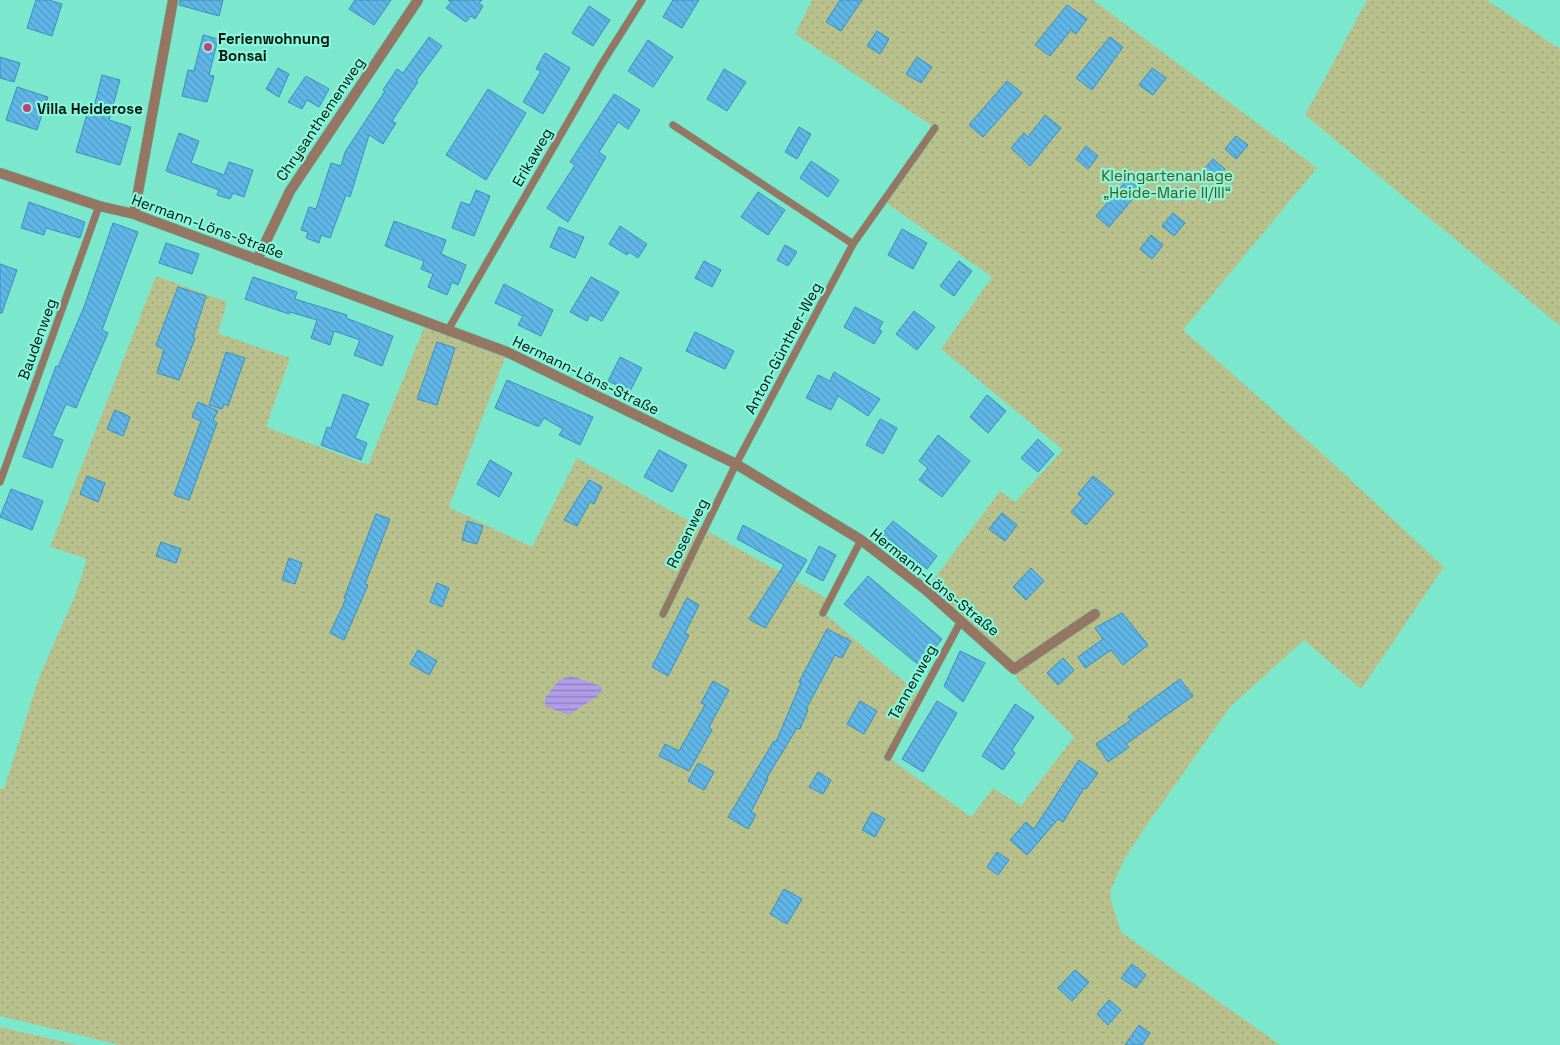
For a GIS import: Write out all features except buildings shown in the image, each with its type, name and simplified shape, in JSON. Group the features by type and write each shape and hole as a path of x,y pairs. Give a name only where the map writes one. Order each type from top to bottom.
{"street":[{"path":"134,214 172,0"},
{"name":"Chrysanthemenweg","path":"257,260 290,191 418,0"},
{"name":"Hermann-Löns-Straße","path":"0,174 99,206 134,214 507,352 736,464 861,540 962,621 1014,669 1095,614"}],"lane":[{"name":"Erikaweg","path":"448,330 601,65 642,0"},
{"path":"673,125 853,244"},
{"name":"Anton-Günther-Weg","path":"736,464 853,244 935,128"},
{"name":"Baudenweg","path":"0,482 99,206"},
{"name":"Rosenweg","path":"663,614 736,464"},
{"path":"823,613 861,540"},
{"name":"Tannenweg","path":"888,757 962,621"}],"green space":[{"name":"Kleingartenanlage „Heide-Marie II/III“","path":"812,0 1093,0 1317,168 1183,330 1326,457 1444,567 1361,689 1304,640 1230,707 1125,858 1111,889 1111,900 1121,932 1280,1045 120,1045 0,1016 0,788 4,789 38,680 75,596 87,559 50,547 156,276 227,302 218,333 290,358 266,427 368,465 427,321 507,352 449,507 532,547 577,458 830,600 824,613 921,696 888,757 971,817 993,788 1021,806 1074,737 1018,681 1014,669 926,590 1000,491 1015,502 1063,450 941,349 992,277 882,200 935,128 795,34"},
{"path":"1367,0 1487,0 1560,49 1560,326 1305,115"},
{"path":"0,1027 77,1045 0,1045"}],"shaded area":[{"path":"571,676 601,686 602,689 599,695 569,715 545,706 545,698 559,680"}],"place":[{"name":"Ferienwohnung Bonsai","path":"208,47"},
{"name":"Villa Heiderose","path":"27,108"}]}
